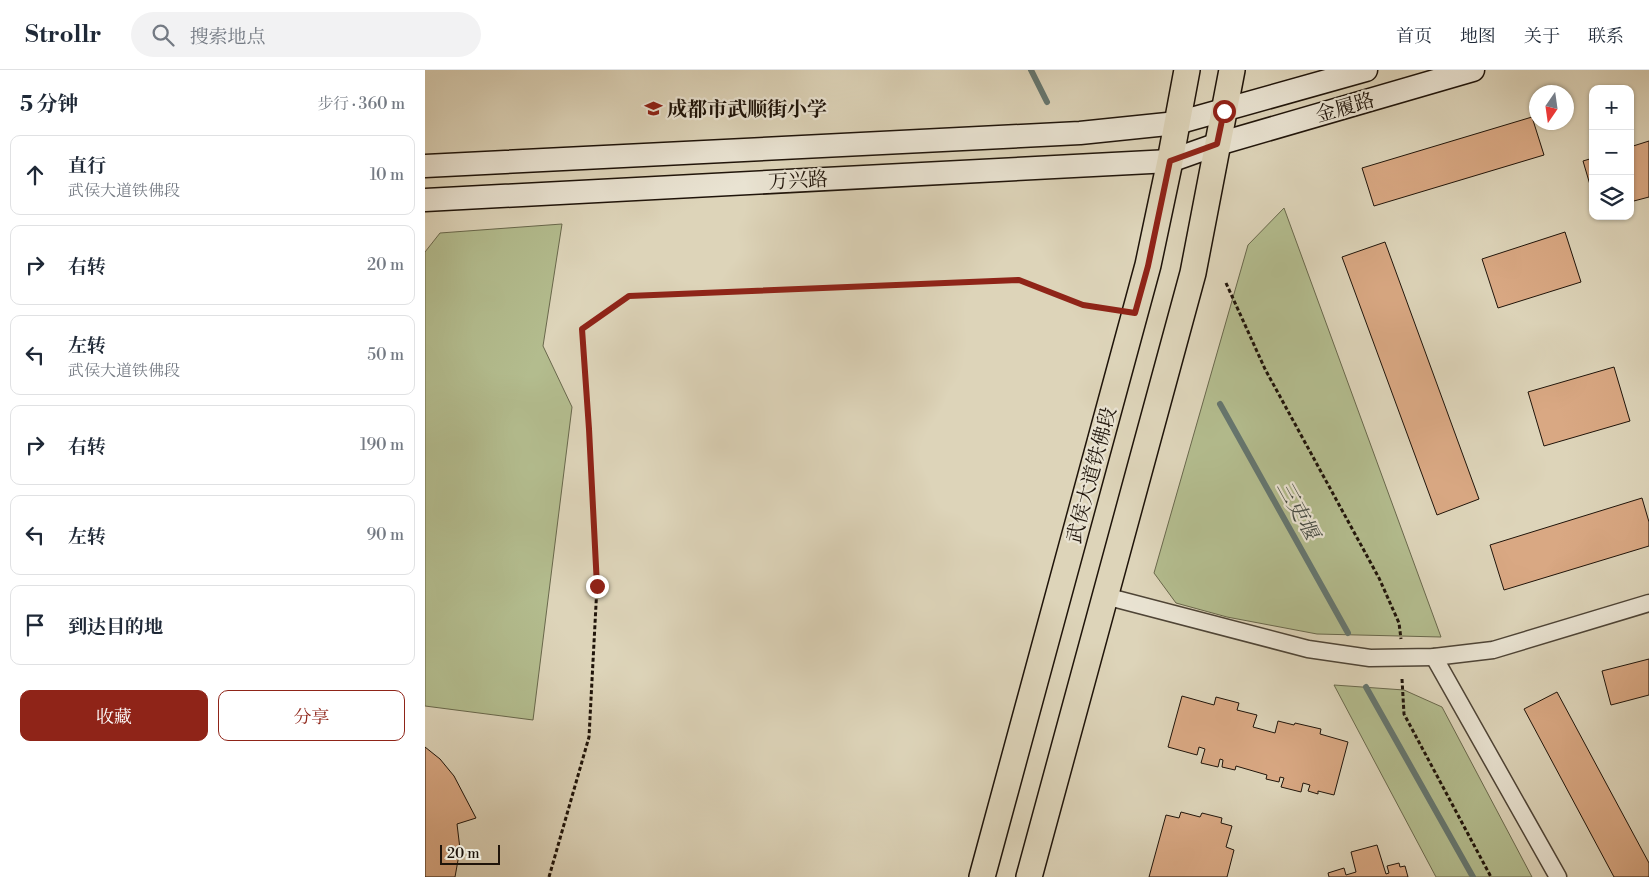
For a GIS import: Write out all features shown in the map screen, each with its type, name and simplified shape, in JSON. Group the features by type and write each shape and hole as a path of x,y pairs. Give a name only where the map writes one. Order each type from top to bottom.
{"main road":[{"name":"武侯大道铁佛段","path":"982,877 1148,266 1187,70"},
{"path":"1029,877 1193,273 1232,70"},
{"name":"金履路","path":"425,166 1080,133 1177,123 1366,70"},
{"name":"金履路","path":"1170,161 1217,144 1473,70"},
{"name":"万兴路","path":"425,200 1170,161"}],"street":[{"path":"1105,596 1309,649 1370,658 1434,657 1493,650 1649,603"},
{"path":"1434,657 1558,877"}],"path":[{"path":"549,877 589,737 597,586 582,329 629,296 1019,280 1083,305 1135,313"},
{"path":"1226,284 1265,368 1379,578 1399,623 1401,640"},
{"path":"1402,679 1404,714 1491,877"}],"green space":[{"path":"1284,208 1441,637 1317,634 1227,617 1176,603 1154,573 1248,245"},
{"path":"562,224 543,346 572,407 533,720 425,706 425,252 440,233"},
{"path":"1334,685 1404,690 1442,707 1532,877 1436,877"}],"building":[{"path":"1529,118 1529,130 1536,130 1544,155 1374,206 1362,168"},
{"path":"1649,141 1649,197 1634,201 1634,175 1634,146"},
{"path":"1589,159 1589,181 1583,161"},
{"path":"1565,232 1581,282 1498,308 1482,259"},
{"path":"1385,242 1479,499 1437,515 1342,257"},
{"path":"1614,367 1630,421 1544,446 1528,392"},
{"path":"1642,498 1649,522 1649,546 1504,590 1490,545"},
{"path":"1649,659 1649,695 1611,705 1602,671"},
{"path":"1557,692 1649,863 1649,877 1614,877 1524,709"},
{"path":"1182,696 1214,705 1216,697 1239,703 1237,710 1257,715 1253,727 1275,733 1278,721 1294,725 1295,723 1321,729 1320,734 1348,742 1334,795 1318,791 1318,794 1308,791 1310,785 1303,783 1301,792 1281,787 1284,778 1280,777 1279,782 1266,779 1267,775 1236,766 1235,770 1222,767 1223,760 1220,759 1218,767 1201,763 1205,749 1199,747 1197,755 1168,747"},
{"path":"425,747 440,759 454,776 476,818 457,824 460,849 455,877 425,877"},
{"path":"1181,812 1200,817 1202,813 1222,818 1221,823 1232,826 1226,847 1234,850 1227,877 1149,877 1166,815 1179,818"},
{"path":"1377,845 1386,874 1389,873 1387,866 1399,863 1400,867 1405,866 1408,877 1329,877 1328,873 1344,868 1346,875 1356,872 1351,852"}],"waterway":[{"name":"三吏堰","path":"1031,70 1047,102"},
{"name":"三吏堰","path":"1220,404 1348,633"},
{"name":"三吏堰","path":"1366,687 1473,877"}],"place":[{"name":"成都市武顺街小学","path":"653,109"}],"route":[{"path":"597,586 582,329 629,296 1019,280 1083,305 1135,313 1148,266 1170,161 1217,144 1224,111"}]}
